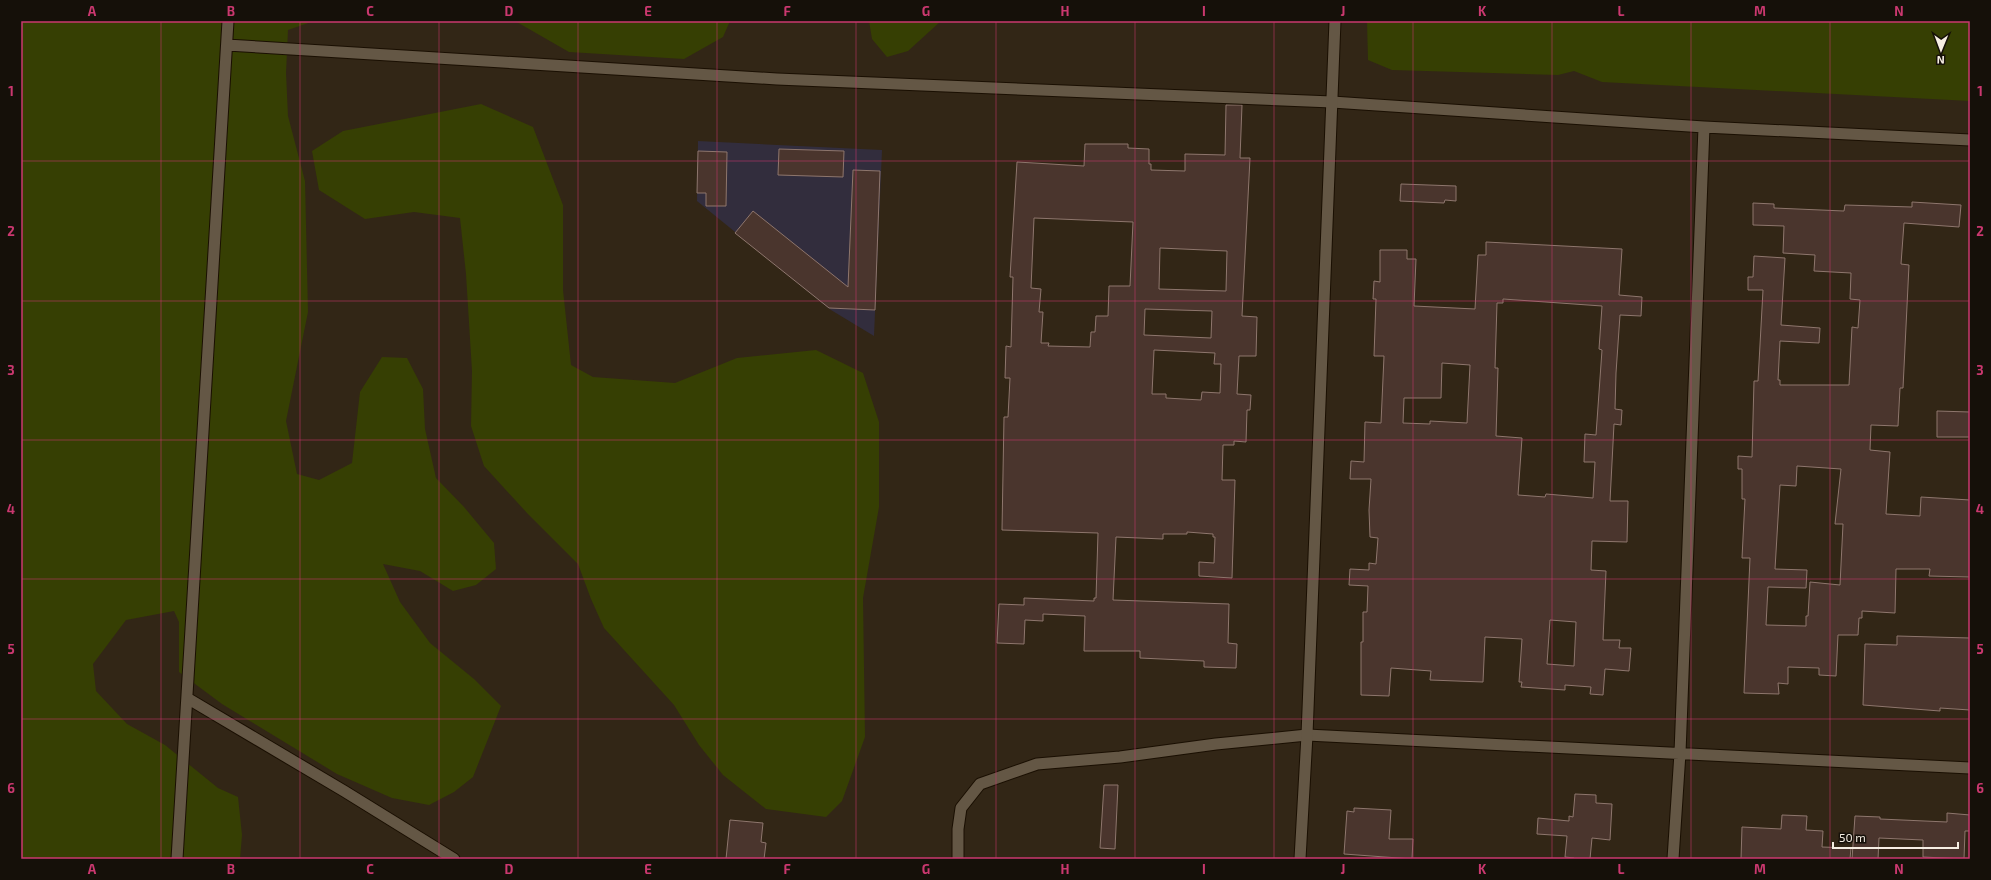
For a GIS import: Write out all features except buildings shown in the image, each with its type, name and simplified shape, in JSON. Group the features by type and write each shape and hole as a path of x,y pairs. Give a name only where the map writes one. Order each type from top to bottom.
{"street":[{"path":"177,859 228,21"},
{"path":"1300,859 1307,735 1335,21"},
{"path":"227,45 777,80 1332,102 1704,127 1970,140"},
{"path":"1673,859 1680,753 1704,127"},
{"path":"188,698 344,791 454,859"},
{"path":"958,859 958,829 961,808 980,784 1037,764 1120,757 1216,744 1307,735 1970,768"}],"shaded area":[{"path":"698,141 882,150 874,336 831,310 697,201"}],"green space":[{"path":"21,21 314,21 288,30 286,73 288,116 305,181 308,312 286,421 297,474 319,480 352,463 360,392 382,357 407,358 423,389 425,429 436,478 464,507 494,543 496,569 476,585 453,591 420,571 383,564 400,602 430,643 474,679 501,706 473,777 454,792 429,805 392,798 337,774 222,704 179,672 179,622 174,611 126,620 93,664 96,691 127,724 165,745 218,788 238,797 242,835 240,859 21,859"},
{"path":"515,21 730,21 723,37 684,59 569,52"},
{"path":"869,21 941,21 908,51 887,57 872,39"},
{"path":"1367,21 1970,21 1970,101 1602,82 1574,71 1558,75 1392,70 1368,60"},
{"path":"481,104 533,127 563,205 563,290 571,365 593,377 675,383 737,358 816,350 863,373 879,422 879,507 863,598 865,737 842,801 826,817 766,809 723,775 699,745 674,705 604,628 578,564 527,513 484,466 471,426 472,371 466,274 460,218 414,212 365,219 319,190 312,151 343,131"}]}
